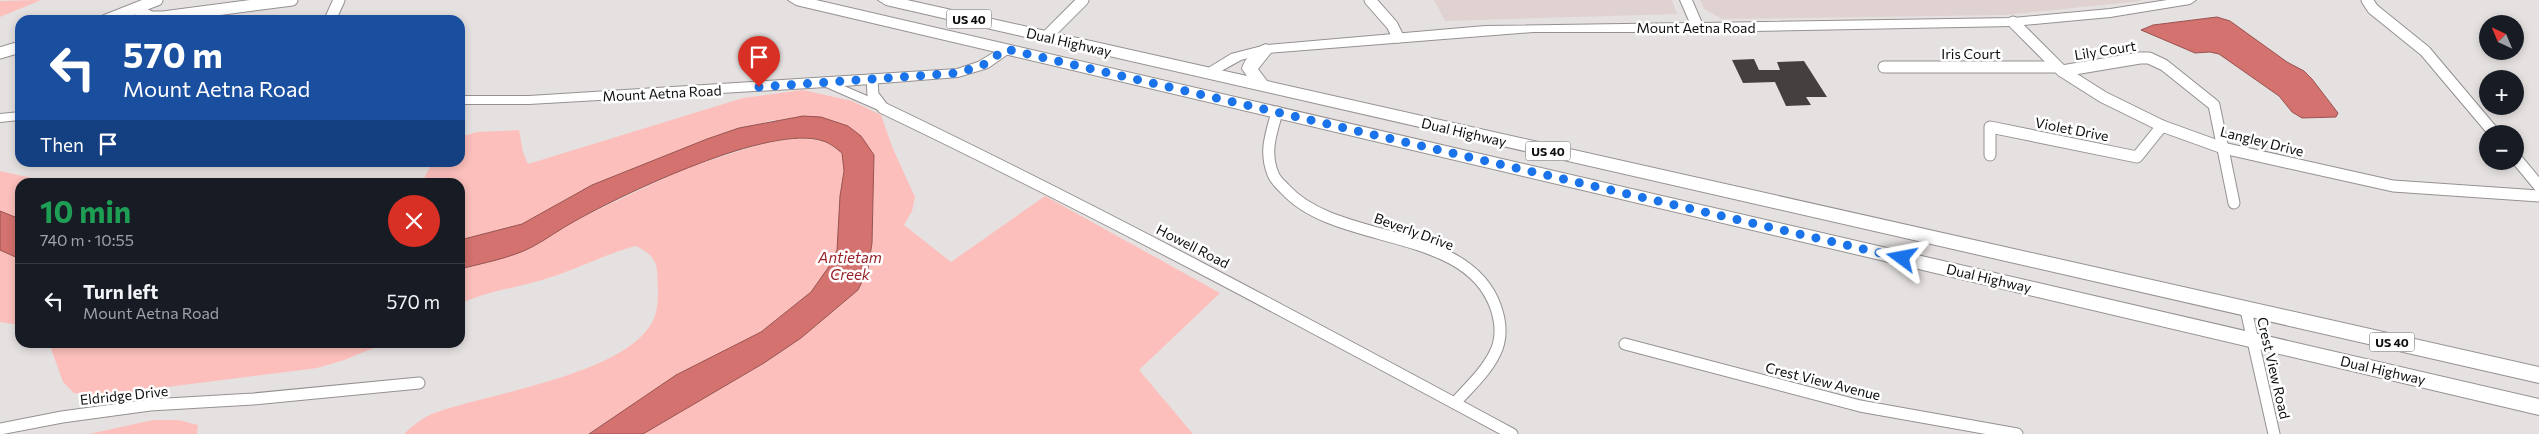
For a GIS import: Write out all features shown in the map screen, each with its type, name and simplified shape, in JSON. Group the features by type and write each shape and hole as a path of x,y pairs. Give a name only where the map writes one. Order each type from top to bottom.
{"main road":[{"name":"Dual Highway","path":"796,0 2539,407"},
{"name":"Dual Highway","path":"886,0 2539,375"},
{"path":"982,43 998,26"},
{"path":"1006,49 1020,41 1049,37"},
{"path":"1261,85 1250,68 1266,49"},
{"path":"1044,58 1086,59 1183,81 1198,78 1207,73"},
{"path":"1276,112 1286,103 1298,102 1462,139 1493,138"}],"street":[{"path":"120,15 157,0"},
{"path":"178,15 292,0"},
{"path":"332,15 339,0"},
{"path":"1049,37 1083,0"},
{"path":"1370,0 1392,25 1398,37"},
{"path":"1686,0 1698,28"},
{"name":"Mount Aetna Road","path":"1207,73 1236,58 1266,49 1398,37 1533,28 1698,28 2012,22 2110,13 2190,0"},
{"path":"2367,0 2373,10 2425,50 2488,125"},
{"path":"136,9 147,15"},
{"name":"Langley Drive","path":"2012,22 2059,69 2103,97 2162,126 2223,148 2393,186 2539,196"},
{"path":"0,53 15,48"},
{"name":"Mount Aetna Road","path":"465,100 529,100 872,80 972,70 1006,49"},
{"name":"Lily Court","path":"2059,69 2140,58 2157,61 2214,105 2234,203"},
{"name":"Iris Court","path":"1884,67 2059,69"},
{"path":"872,80 873,95 883,108"},
{"path":"826,83 883,108"},
{"name":"Howell Road","path":"883,108 1004,166 1208,271 1512,434"},
{"name":"Beverly Drive","path":"1276,112 1268,130 1268,163 1272,177 1290,197 1334,219 1430,249 1449,258 1482,282 1490,294 1500,326 1500,340 1496,352 1488,365 1455,403"},
{"path":"0,118 15,116"},
{"name":"Violet Drive","path":"1990,155 1990,127 2137,157 2162,126"},
{"path":"2524,168 2539,186"},
{"name":"Crest View Road","path":"2246,310 2251,339 2274,434"},
{"name":"Crest View Avenue","path":"1626,344 1860,406 2017,434"},
{"name":"Eldridge Drive","path":"0,430 62,417 150,405 253,399 419,383"}],"shaded area":[{"path":"41,0 0,17 0,1"},
{"path":"1434,0 1672,0 1677,14 1445,21"},
{"path":"1700,0 2141,1 2005,15 1722,19 1704,9"},
{"path":"803,90 852,101 881,115 893,149 915,197 912,211 904,225 951,262 1045,196 1220,293 1139,370 1193,434 643,434 764,363 801,338 858,290 868,270 872,243 874,155 773,120 707,139 592,185 522,224 465,239 465,178 424,178 430,167 465,167 465,136 477,132 519,130 523,152 528,164 743,98"},
{"path":"798,138 824,141 842,153 844,171 840,196 837,250 828,268 811,292 761,332 676,375 589,434 404,434 432,414 522,389 592,366 622,351 644,333 657,309 657,268 649,254 636,246 612,253 554,276 490,293 465,302 465,268 531,248 574,221 686,168 768,142"},
{"path":"0,171 32,178 15,178 15,217 0,211"},
{"path":"0,250 15,257 15,324 0,322"},
{"path":"51,348 374,348 317,368 96,396 74,393 63,382"},
{"path":"153,420 178,420 198,425 197,434 89,434"}],"water":[{"path":"2217,17 2230,21 2287,62 2304,71 2338,113 2336,117 2302,118 2292,112 2279,96 2219,54 2210,52 2195,53 2141,30 2153,25"},
{"name":"Antietam Creek","path":"803,116 821,117 848,126 861,136 874,155 872,243 868,270 858,290 801,338 764,363 643,434 589,434 676,375 761,332 811,292 828,268 837,250 840,196 844,171 842,153 823,141 799,138 769,142 734,151 661,179 597,209 524,251 465,268 465,239 522,224 592,185 739,128"},
{"path":"0,211 15,217 15,257 0,250"}],"building":[{"path":"1754,59 1759,70 1780,70 1777,62 1804,61 1827,97 1806,97 1811,105 1786,106 1775,82 1743,83 1732,60"}],"route":[{"path":"759,87 958,73 983,65 1006,49 1902,258"}]}
